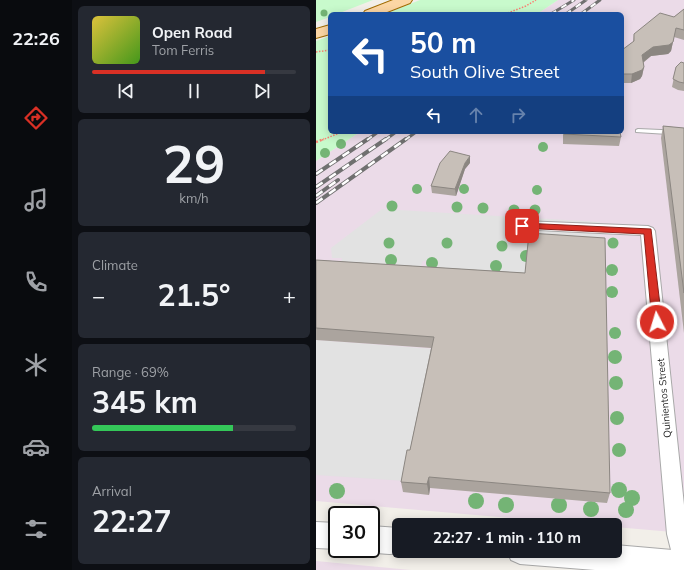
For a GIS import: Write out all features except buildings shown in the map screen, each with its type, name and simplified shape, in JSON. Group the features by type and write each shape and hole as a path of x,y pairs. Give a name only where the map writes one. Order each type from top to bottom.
{"main road":[{"path":"375,12 405,0"},
{"path":"316,34 328,30"}],"street":[{"name":"Quinientos Street","path":"522,226 648,231 677,534 684,564"},
{"path":"316,535 328,536"},
{"path":"380,540 392,540"},
{"path":"608,558 684,564"}],"lane":[{"path":"638,131 684,133"}],"path":[{"path":"510,12 526,6 536,0"},
{"path":"316,52 328,50"},
{"path":"316,142 337,134"}],"shaded area":[{"path":"558,0 684,0 684,533 622,528 622,518 509,518 316,501 316,161 357,134 624,134 624,12 540,12"},
{"path":"382,209 600,222 600,241 526,275 432,268 433,261 423,261 421,266 403,266 341,263 342,258 332,258 331,248"},
{"path":"316,340 435,349 406,481 316,475"},
{"path":"316,561 411,570 316,570"}],"green space":[{"path":"316,0 373,0 342,12 328,12 328,18 316,22"},
{"path":"420,0 558,0 540,12 390,12"},
{"path":"328,37 328,134 357,134 316,161 316,41"}],"railway":[{"path":"554,12 574,0"},
{"path":"569,12 586,0"},
{"path":"584,12 600,0"},
{"path":"367,140 375,134"},
{"path":"385,140 393,134"},
{"path":"405,140 413,134"},
{"path":"316,174 368,139"},
{"path":"316,187 386,139"},
{"path":"316,203 406,139"},
{"path":"316,196 338,180"}],"route":[{"path":"522,226 648,231 657,322"}]}
